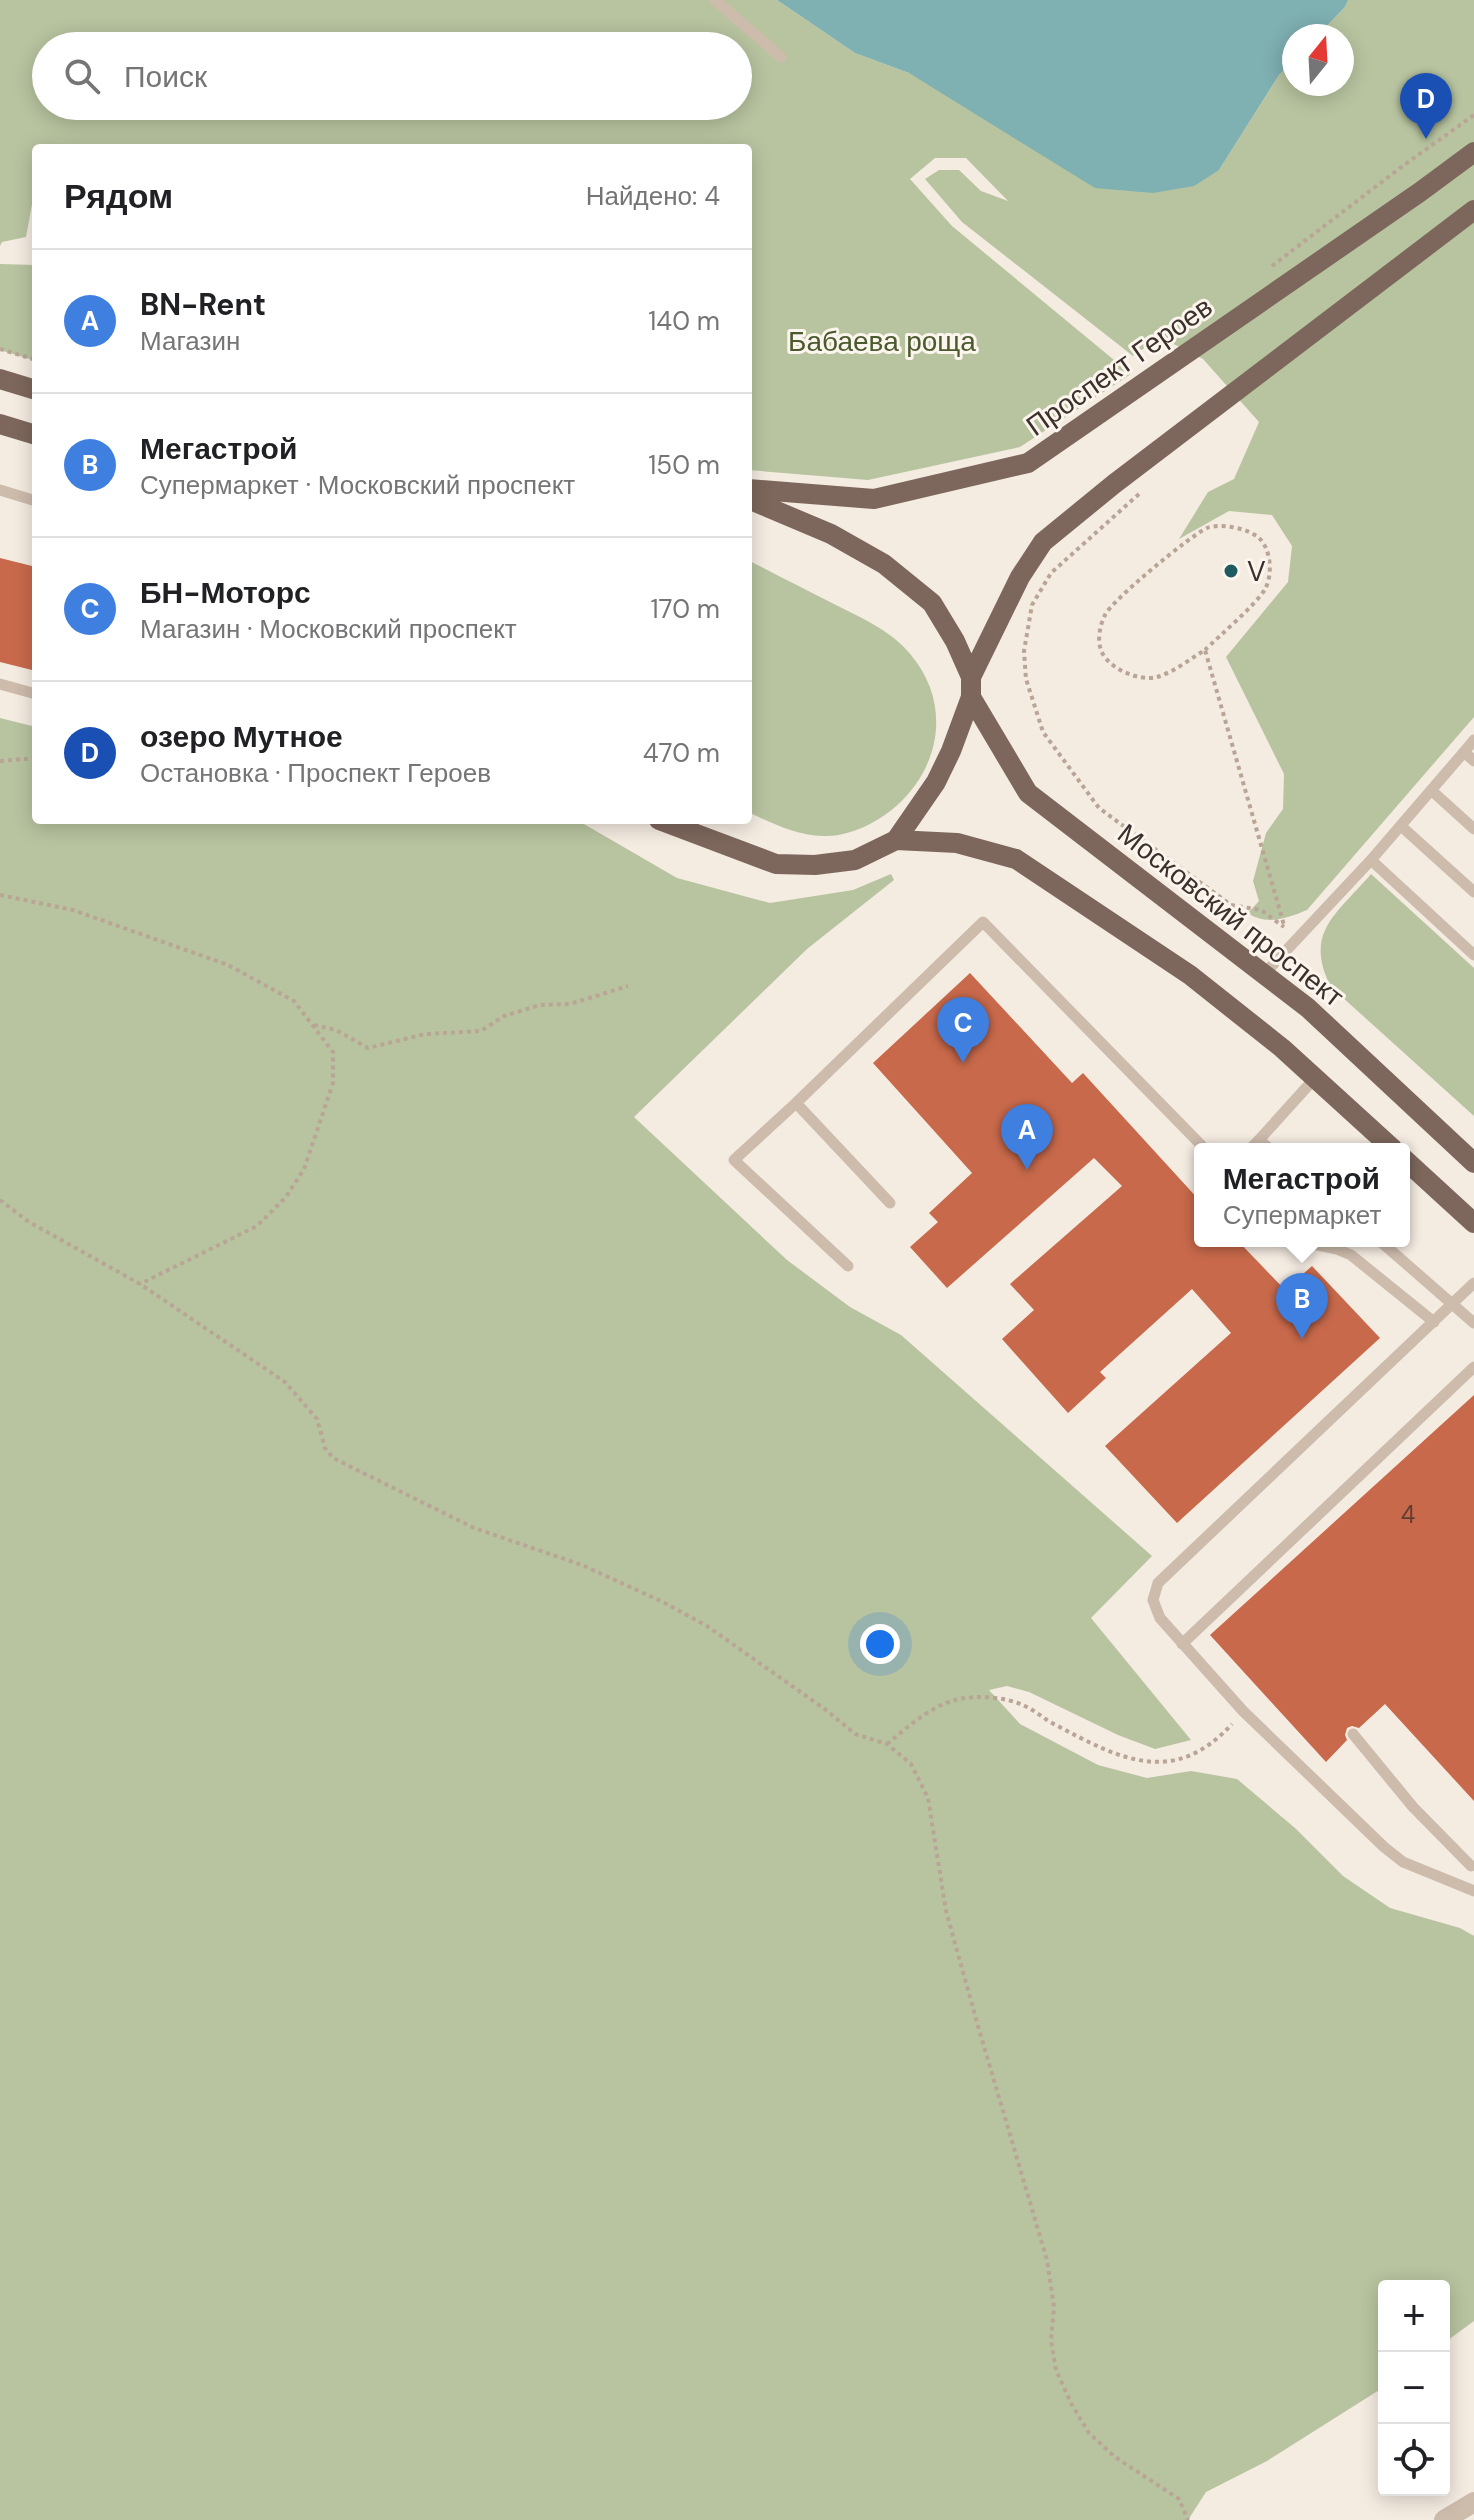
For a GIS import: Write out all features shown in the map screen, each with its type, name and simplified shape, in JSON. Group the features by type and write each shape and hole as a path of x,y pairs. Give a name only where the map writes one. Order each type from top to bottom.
{"main road":[{"name":"Проспект Героев","path":"752,489 874,499 1028,463 1474,152"},
{"path":"896,840 936,782 951,751 971,687 1020,577 1043,542 1114,484 1474,210"},
{"path":"0,379 32,389"},
{"path":"0,424 32,434"},
{"name":"Московский проспект","path":"752,501 831,534 884,564 932,603 955,641 971,687 1028,793 1308,1008 1474,1163"},
{"path":"670,824 776,864 815,865 855,860 896,840 957,843 1016,859 1190,975 1315,1078 1386,1143"},
{"path":"1410,1164 1474,1223"}],"street":[{"path":"1444,2520 1474,2502"}],"lane":[{"path":"715,0 781,57"},
{"path":"0,490 32,500"},
{"path":"0,684 32,693"},
{"path":"1265,973 1371,860 1474,740"},
{"path":"1464,752 1474,761"},
{"path":"1431,790 1474,829"},
{"path":"1401,826 1474,892"},
{"path":"1371,860 1474,955"},
{"path":"848,1266 734,1160 983,922 1199,1143"},
{"path":"1256,1143 1315,1078"},
{"path":"796,1103 890,1203"},
{"path":"1259,1140 1263,1143"},
{"path":"1328,1247 1351,1255 1434,1322"},
{"path":"1387,1247 1474,1323"},
{"path":"1474,1283 1158,1583 1153,1600 1160,1618 1243,1711 1384,1847 1403,1862 1474,1891"},
{"path":"1182,1644 1474,1367"},
{"path":"1353,1734 1413,1807 1472,1865 1453,1883"}],"path":[{"path":"1265,271 1474,115"},
{"path":"0,349 32,359"},
{"path":"1143,491 1051,573 1032,605 1024,651 1026,679 1043,732 1099,808 1231,905 1261,910 1298,937"},
{"path":"1207,528 1245,530 1260,538 1268,554 1270,573 1265,590 1205,650 1155,678 1134,675 1113,666 1101,650 1099,632 1105,612 1121,594 1207,528"},
{"path":"1205,650 1284,927"},
{"path":"0,761 32,758"},
{"path":"0,895 73,910 228,965 294,1001 333,1052 333,1083 304,1169 286,1197 257,1226 140,1284"},
{"path":"311,1024 336,1030 368,1048 425,1034 481,1031 504,1016 540,1005 570,1004 628,986"},
{"path":"0,1200 29,1222 140,1284 285,1382 317,1419 325,1448 333,1458 474,1528 582,1565 663,1602 707,1626 855,1734 887,1744 911,1764 928,1798 946,1911 1047,2260 1054,2307 1051,2341 1056,2370 1089,2433 1115,2457 1179,2499 1188,2520"},
{"path":"887,1744 930,1711 958,1699 985,1697 1024,1705 1053,1724 1119,1756 1155,1763 1185,1758 1213,1744 1243,1711"}],"green space":[{"name":"Бабаева роща","path":"0,0 777,0 855,53 909,73 1219,170 1282,72 1282,96 1354,96 1354,24 1329,24 1348,0 1474,0 1474,717 1307,910 1270,920 1248,913 1259,901 1253,881 1266,833 1283,809 1284,774 1226,657 1288,582 1292,546 1272,515 1229,511 1179,539 1208,492 1234,479 1259,422 1203,359 1160,337 1133,356 962,222 925,179 939,170 959,170 981,191 1008,201 966,158 935,158 910,179 952,226 1131,374 1020,447 868,480 752,470 752,144 32,144 32,205 26,237 2,242 0,246"},
{"path":"0,264 32,265 32,360 0,350"},
{"path":"752,562 884,631 911,655 926,678 934,702 936,726 924,772 892,810 865,827 835,836 813,835 784,828 752,814"},
{"path":"0,718 32,726 32,824 584,824 677,878 770,903 853,890 891,874 894,880 807,949 634,1117 787,1260 850,1307 901,1335 1152,1556 1091,1618 1191,1740 1155,1749 1118,1735 1029,1692 1007,1686 989,1690 1020,1724 1098,1765 1147,1778 1191,1771 1237,1779 1295,1828 1343,1876 1390,1908 1460,1928 1474,1936 1474,2321 1450,2339 1450,2280 1378,2280 1378,2391 1267,2461 1206,2492 1188,2520 0,2520"},
{"path":"1371,874 1474,968 1474,1116 1331,987 1323,968 1322,938 1336,913"}],"water":[{"path":"777,0 1348,0 1329,24 1282,24 1282,72 1219,170 1194,186 1153,193 1095,188 909,73 855,53"}],"building":[{"path":"0,558 32,566 32,670 0,662"},
{"path":"970,973 1072,1083 1083,1073 1194,1194 1194,1247 1244,1247 1285,1290 1312,1266 1380,1338 1177,1523 1105,1446 1231,1333 1192,1289 1100,1372 1106,1378 1068,1413 1002,1339 1034,1310 1010,1284 1122,1186 1094,1158 947,1288 910,1247 938,1222 929,1213 972,1173 873,1063"},
{"path":"1474,1395 1474,1801 1385,1704 1359,1728 1347,1728 1347,1740 1326,1762 1210,1635"}],"place":[{"name":"озеро Мутное","path":"1426,139"},
{"name":"V","path":"1231,571"},
{"name":"БН-Моторс","path":"963,1063"},
{"name":"BN-Rent","path":"1027,1170"},
{"name":"Мегастрой","path":"1302,1339"}]}
